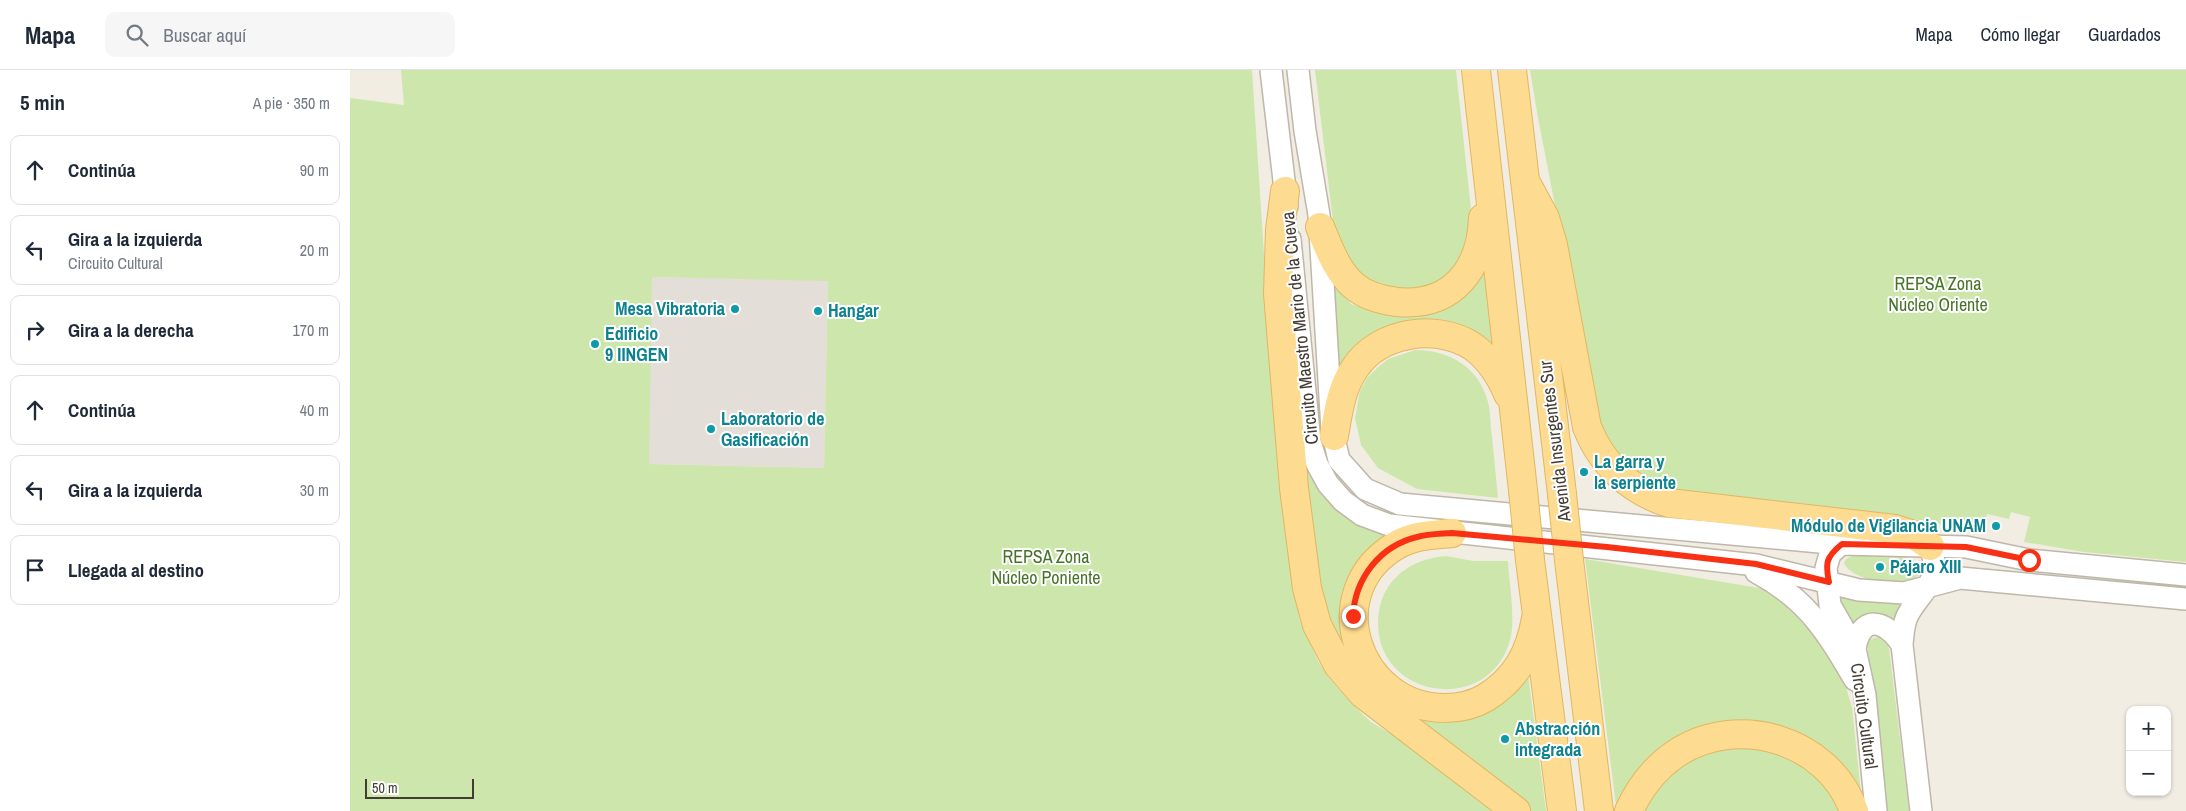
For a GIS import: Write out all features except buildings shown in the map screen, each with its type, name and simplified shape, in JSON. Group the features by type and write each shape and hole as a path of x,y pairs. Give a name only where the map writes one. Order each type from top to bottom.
{"main road":[{"name":"Avenida Insurgentes Sur","path":"1476,70 1536,618 1562,811"},
{"name":"Avenida Insurgentes Sur","path":"1512,70 1599,811"},
{"path":"1320,227 1342,273 1363,292 1379,299 1408,303 1427,300 1445,293 1454,287 1468,271 1481,244 1485,149"},
{"path":"1525,181 1545,218 1553,245 1587,427 1598,450 1623,478 1642,492 1669,503 1895,529 1914,535 1930,546"},
{"path":"1285,191 1280,230 1278,294 1294,488 1307,588 1318,624 1338,665 1363,694 1516,811"},
{"path":"1334,436 1342,394 1362,358 1387,341 1419,334 1448,336 1460,340 1478,351 1503,383 1514,416"},
{"path":"1452,533 1417,537 1397,545 1379,558 1364,576 1355,601 1354,625 1359,648 1376,678 1393,692 1413,702 1438,708 1472,704 1498,689 1520,667 1530,644 1536,618"},
{"path":"1629,811 1635,797 1652,774 1675,754 1716,736 1740,734 1772,737 1815,757 1842,785 1849,796 1854,811"}],"street":[{"name":"Circuito Maestro Mario de la Cueva","path":"1271,70 1310,442 1317,464 1328,484 1343,501 1362,515 1389,525 1452,533 1756,564 1859,590 1904,593 1960,578 2186,599"},
{"name":"Circuito Maestro Mario de la Cueva","path":"1298,70 1305,131 1320,227 1334,436 1339,460 1365,488 1400,504 1842,544 1966,547 2029,560 2186,575"},
{"name":"Circuito Cultural","path":"1842,544 1830,554 1826,568 1830,605 1854,649 1865,696 1876,811"},
{"path":"1921,811 1902,645 1906,618 1930,585 1934,572 1935,559 1930,546"},
{"path":"1717,560 1750,569 1777,583 1801,602 1821,624 1865,696"},
{"path":"1854,649 1856,637 1860,632 1864,628 1876,624 1888,627 1902,645"}],"shaded area":[{"path":"652,277 828,280 824,468 648,464"}],"green space":[{"name":"REPSA Zona Núcleo Poniente","path":"401,70 1252,70 1275,423 1292,578 1300,621 1318,661 1329,678 1356,708 1371,722 1406,743 1497,811 350,811 350,98 404,105","holes":["652,277 828,281 824,468 649,464"]},
{"path":"1315,70 1456,70 1472,219 1462,256 1442,281 1409,294 1371,285 1346,267 1334,230"},
{"name":"REPSA Zona Núcleo Oriente","path":"1530,70 2186,70 2186,562 2084,552 2024,542 2030,517 2011,512 2009,519 1987,514 1983,533 1883,513 1669,491 1634,475 1599,432"},
{"path":"1486,259 1493,349 1438,322 1395,324 1361,340 1339,367 1330,278 1351,304 1383,314 1424,310"},
{"path":"1415,350 1439,353 1451,357 1470,370 1478,379 1484,390 1490,410 1498,498 1417,489 1378,468 1361,445 1355,418 1360,391 1367,378 1388,359"},
{"path":"1304,463 1335,509 1365,526 1395,535 1365,559 1351,672 1316,588"},
{"path":"1856,554 1892,554 1901,556 1909,558 1923,569 1917,576 1908,581 1884,582 1871,580 1859,576 1844,563 1846,559"},
{"path":"1446,556 1473,561 1508,561 1512,611 1510,640 1499,664 1481,680 1459,688 1436,688 1414,682 1396,669 1383,649 1378,623 1380,605 1386,591 1400,574 1421,561"},
{"path":"1585,559 1765,589 1808,620 1837,658 1852,707 1862,803 1833,758 1775,725 1722,725 1666,745 1616,806"},
{"path":"1839,597 1900,603 1895,619 1877,614 1853,627 1835,600"},
{"path":"1885,635 1889,649 1909,811 1882,811 1867,640"},
{"path":"1528,674 1546,811 1527,811 1407,714"},
{"path":"1719,743 1762,748 1802,760 1834,790 1841,811 1640,811 1671,764"}],"place":[{"name":"Mesa Vibratoria","path":"735,309"},
{"name":"Hangar","path":"818,311"},
{"name":"Edificio 9 IINGEN","path":"595,344"},
{"name":"Laboratorio de Gasificación","path":"711,429"},
{"name":"La garra y la serpiente","path":"1584,472"},
{"name":"Módulo de Vigilancia UNAM","path":"1996,526"},
{"name":"Pájaro XIII","path":"1880,567"},
{"name":"Abstracción integrada","path":"1505,739"}],"route":[{"path":"1353,616 1359,586 1371,566 1379,558 1407,540 1428,535 1452,533 1607,547 1756,564 1829,582 1826,568 1830,554 1842,544 1966,547 2029,560"}]}
